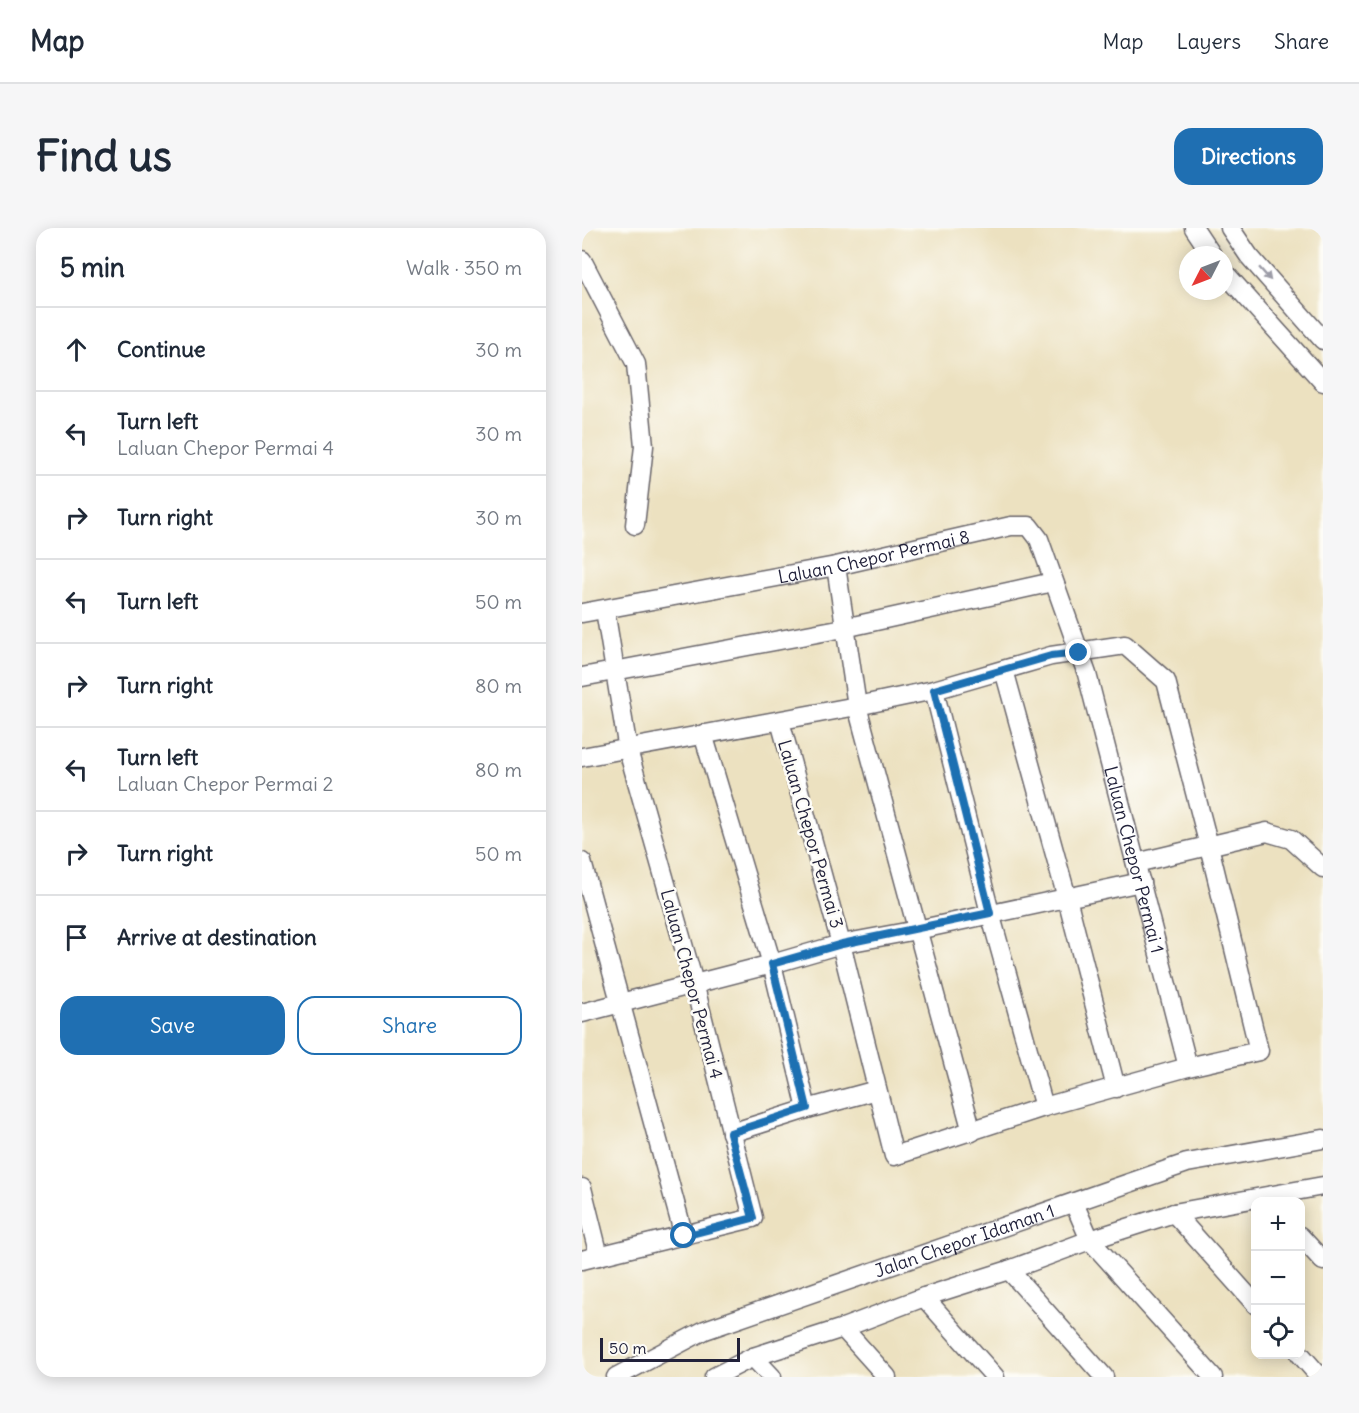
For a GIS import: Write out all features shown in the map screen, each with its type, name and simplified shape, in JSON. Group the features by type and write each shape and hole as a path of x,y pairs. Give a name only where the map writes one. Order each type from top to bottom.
{"street":[{"path":"1194,228 1206,246"},
{"path":"1230,228 1249,256 1323,340"},
{"path":"582,260 636,364 644,446 635,525"},
{"path":"1233,282 1323,382"},
{"name":"Laluan Chepor Permai 8","path":"582,613 836,566 1011,526 1029,526 1039,539 1079,653"},
{"path":"582,757 780,722 857,706 934,690 1051,656 1125,645 1166,681 1259,1051 1188,1066 1044,1107 972,1132 857,706 836,566"},
{"path":"582,677 844,628 1053,582"},
{"name":"Laluan Chepor Permai 4","path":"605,610 628,750 694,983 753,1218 684,1236"},
{"name":"Laluan Chepor Permai 1","path":"1079,653 1087,674 1188,1066"},
{"path":"1004,670 1067,898 1116,1088"},
{"path":"934,690 990,913 1044,1107"},
{"name":"Laluan Chepor Permai 3","path":"780,722 842,944 894,1155 972,1132"},
{"path":"703,734 772,964 807,1108"},
{"path":"1136,863 1267,832 1291,839 1323,868"},
{"path":"582,862 684,1236 590,1258 582,1188"},
{"path":"582,1014 842,944 1141,882"},
{"path":"730,1133 807,1108 877,1090"},
{"name":"Jalan Chepor Idaman 1","path":"616,1377 705,1330 1187,1163 1323,1139"},
{"path":"1276,1197 1323,1186"},
{"path":"714,1377 753,1357 843,1328 924,1297 1009,1270 1090,1240 1174,1213 1251,1202"},
{"path":"1074,1203 1090,1240 1213,1377"},
{"path":"1174,1213 1251,1299"},
{"path":"1305,1241 1323,1261"},
{"path":"1009,1270 1104,1377"},
{"path":"924,1297 995,1377"},
{"path":"843,1328 887,1377"},
{"path":"753,1357 772,1377"},
{"path":"1304,1359 1320,1377"}],"route":[{"path":"684,1236 753,1218 730,1133 807,1108 772,964 842,944 990,913 934,690 1051,656 1079,653"}]}
